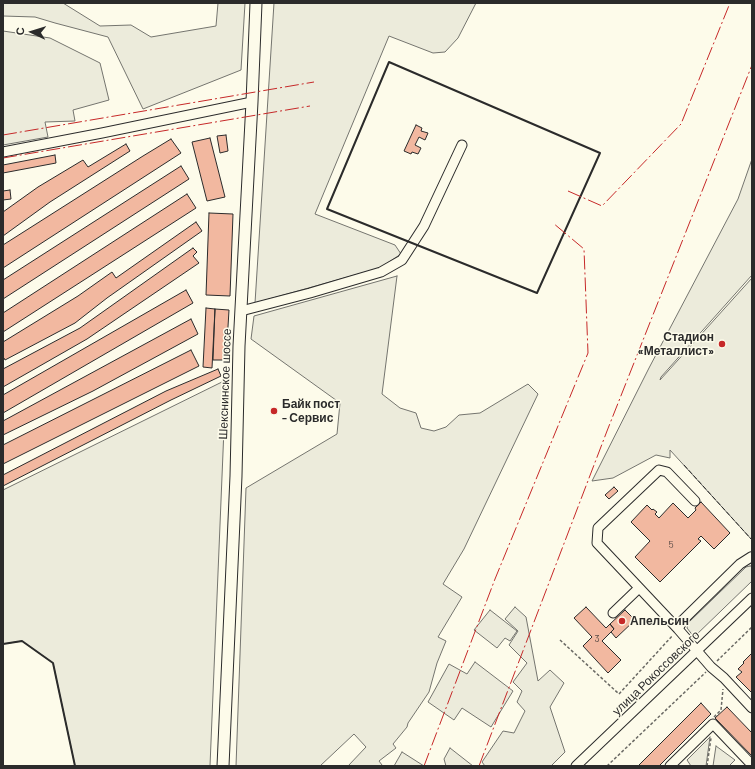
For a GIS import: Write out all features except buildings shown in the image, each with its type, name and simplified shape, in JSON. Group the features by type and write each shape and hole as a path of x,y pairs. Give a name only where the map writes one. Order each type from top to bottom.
{"main road":[{"name":"Шекснинское шоссе","path":"223,766 236,476 239,346 256,3"}],"street":[{"path":"3,152 252,102"},
{"path":"241,311 381,272 402,260 424,226 462,145"},
{"path":"695,501 667,472 659,470 598,528 597,543 678,629 711,667 724,678 752,708"},
{"path":"678,629 683,620 740,564 751,557 752,558"},
{"path":"612,613 639,588"},
{"name":"улица Рокоссовского","path":"576,766 752,598"},
{"path":"670,766 713,724 752,765"}],"path":[{"path":"608,766 752,628"},
{"path":"560,640 619,694 678,629"}],"shaded area":[{"path":"3,3 63,3 100,26 131,25 151,37 216,26 218,3 245,3 241,70 143,109 108,37 35,17 3,16"},
{"path":"274,3 476,3 458,38 445,52 433,53 389,36 315,214 395,245 401,254 380,268 255,303"},
{"path":"3,31 50,38 100,63 109,100 73,110 75,121 45,122 48,137 3,145"},
{"name":"Стадион «Металлист»","path":"752,159 752,275 661,377 660,380 752,278 752,540 670,450 670,458 656,455 613,478 592,481 649,368 738,199"},
{"path":"397,276 382,394 400,408 416,413 421,428 434,431 446,427 459,415 480,413 528,384 538,394 464,549 443,584 462,597 438,637 446,641 437,663 429,692 408,723 407,727 393,744 396,748 379,761 382,765 381,766 348,766 366,747 354,734 320,766 236,766 246,488 337,434 340,403 251,339 254,316"},
{"path":"226,380 210,766 75,766 53,663 22,641 3,644 3,490"},
{"path":"752,566 752,581 694,637 687,628 689,622 746,567"},
{"path":"515,607 526,617 538,681 550,670 564,683 550,707 565,752 551,766 485,766 482,762 503,731 514,733 525,711 517,702 522,691 513,682 527,663 509,645 518,631 505,619"},
{"path":"490,610 517,631 510,641 505,638 497,648 474,630"},
{"path":"475,662 513,691 491,727 462,708 454,720 428,702 449,664 467,674"},
{"path":"710,737 706,766 691,766 687,760"},
{"path":"716,746 735,760 729,766 713,766"},
{"path":"450,748 473,766 446,766 444,759"},
{"path":"402,752 424,766 394,766"}],"fence":[{"path":"684,465 752,540"}],"wall":[{"path":"389,62 600,153 537,293 327,209 389,62"},
{"path":"3,644 22,641 53,663 75,766"}],"power":[{"path":"568,191 602,206 681,124 730,3"},
{"path":"479,766 607,431 752,65"},
{"path":"3,135 314,82"},
{"path":"3,158 310,106"},
{"path":"424,766 495,579 588,353 584,249 553,223"}],"place":[{"name":"Стадион «Металлист»","path":"722,344"},
{"name":"Байк пост - Сервис","path":"274,411"},
{"name":"Апельсин","path":"622,621"}]}
